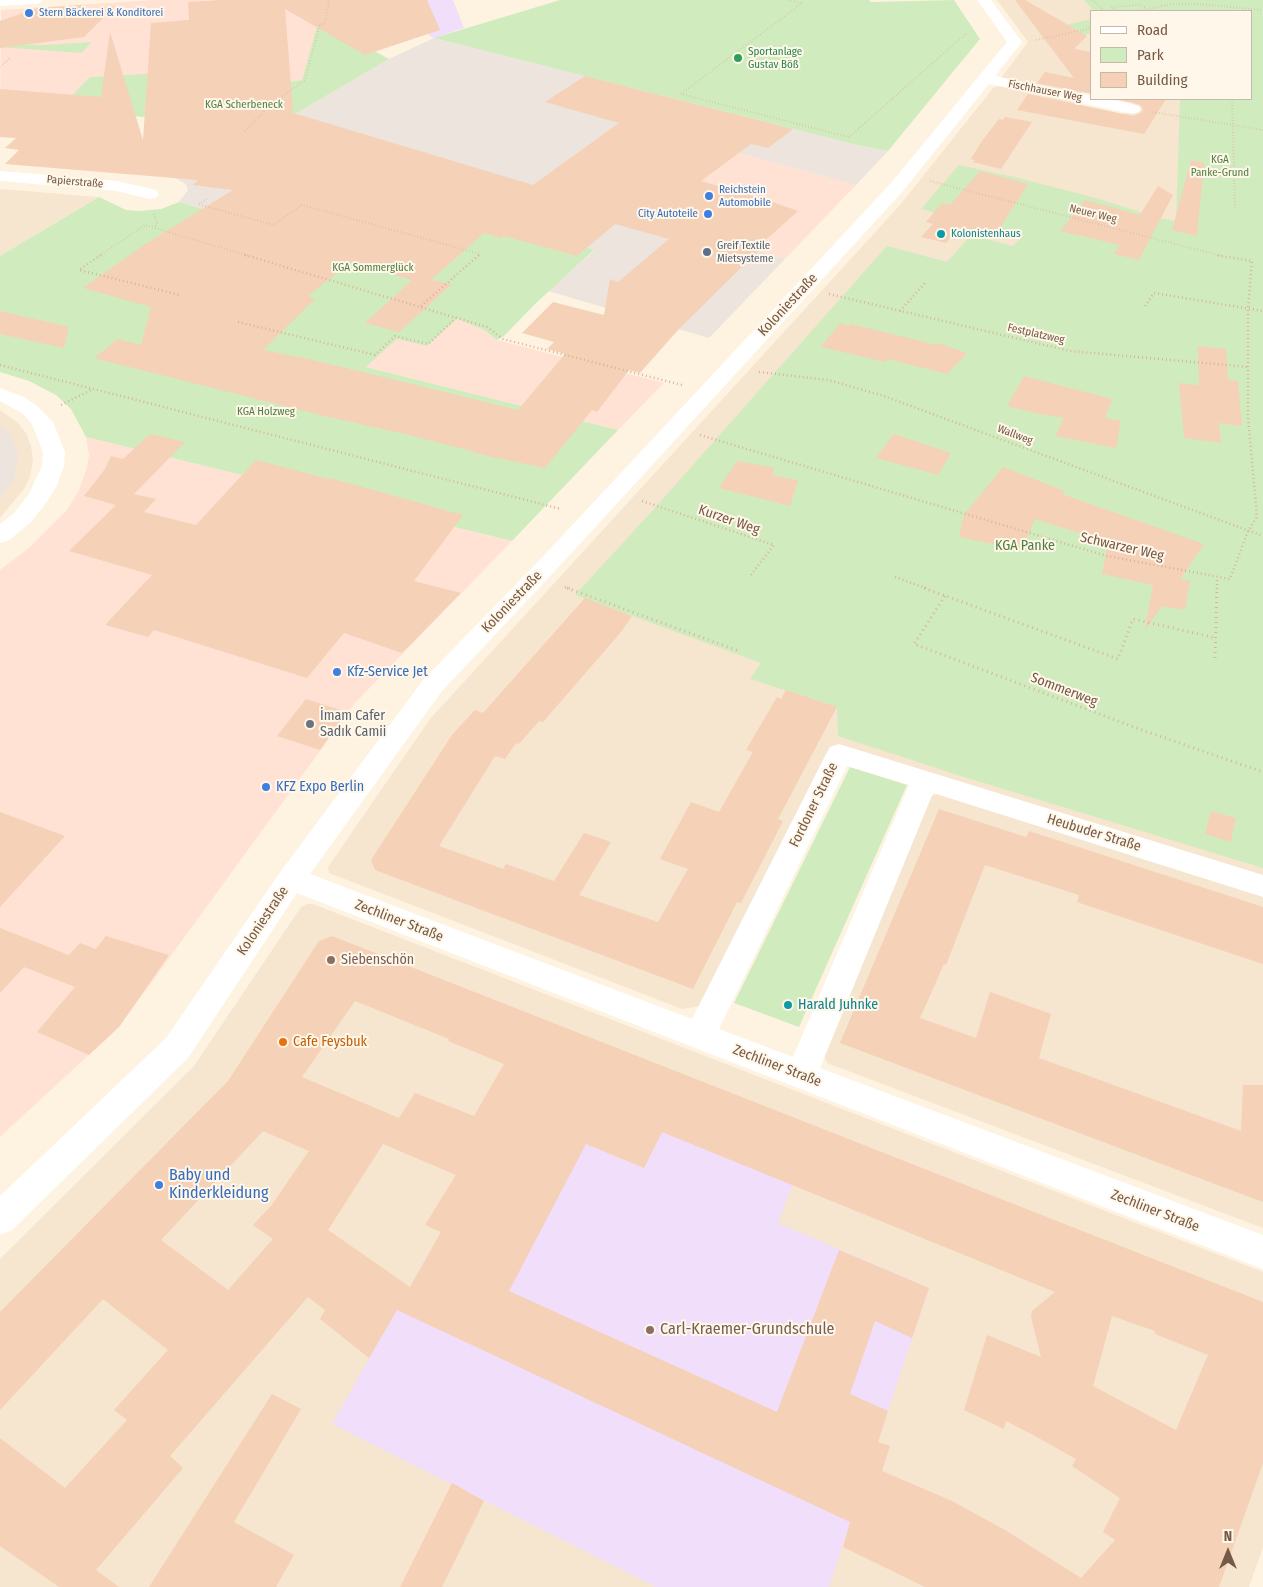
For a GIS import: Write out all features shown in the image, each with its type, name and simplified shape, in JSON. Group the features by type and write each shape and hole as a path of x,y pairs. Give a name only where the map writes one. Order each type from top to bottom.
{"street":[{"path":"0,2 35,0"},
{"name":"Koloniestraße","path":"0,1219 177,1048 291,879 433,685 559,553 897,187 1015,42 984,0"},
{"name":"Fischhauser Weg","path":"985,79 1090,100"},
{"name":"Fischhauser Weg","path":"1092,100 1133,108"},
{"name":"Papierstraße","path":"0,176 117,186 151,202"},
{"path":"0,394 17,401 42,422 54,452 53,466 46,485 22,518 0,536"},
{"name":"Fordoner Straße","path":"700,1036 839,754 925,780"},
{"path":"801,1075 925,780"},
{"name":"Heubuder Straße","path":"925,780 1263,886"},
{"name":"Zechliner Straße","path":"291,879 1263,1252"}],"path":[{"path":"245,131 270,105 305,80 320,24 325,24 329,0"},
{"path":"788,0 802,3 681,94 849,137 968,32"},
{"path":"1093,0 1103,10"},
{"path":"1141,10 1172,4 1263,10"},
{"path":"1114,10 1111,7 1116,5 1139,5 1146,8"},
{"path":"1036,40 1090,28"},
{"path":"0,68 11,57"},
{"path":"1232,100 1235,209"},
{"path":"1165,115 1263,130"},
{"name":"Neuer Weg","path":"930,181 1209,254 1252,261 1248,309"},
{"path":"207,199 198,204 273,225 302,206 480,254 421,306"},
{"path":"151,202 157,223 155,228"},
{"path":"180,295 79,270 146,225 457,317 487,327 503,339 708,392"},
{"path":"899,311 925,283"},
{"name":"Festplatzweg","path":"823,293 1070,351 1248,367"},
{"path":"1145,306 1154,293 1263,311"},
{"path":"1215,658 1217,577 1230,579 1248,531 1257,517 1248,417 1248,309"},
{"path":"238,322 374,355 395,336 428,344 457,317"},
{"path":"0,365 561,509"},
{"name":"Wallweg","path":"756,371 773,375 828,380 881,395 1263,536"},
{"path":"60,404 93,389"},
{"name":"Schwarzer Weg","path":"700,434 1107,556 1217,577"},
{"name":"Kurzer Weg","path":"642,501 774,545 750,576"},
{"path":"895,577 1118,659 1133,619 1216,638"},
{"path":"565,587 740,651"},
{"name":"Sommerweg","path":"945,596 914,644 1142,730 1263,772"}],"shaded area":[{"path":"152,0 326,0 302,80 57,111 0,123 1,10"},
{"path":"377,0 453,0 464,28 434,38 414,27"},
{"path":"997,0 1263,0 1263,878 845,747 700,1006 682,1009 329,873 328,867 430,719 900,205 994,87 1000,86 1072,100 1075,104 1123,114 1127,113 1133,103 1129,100 1253,100 1253,10 1090,10 1090,93 1083,92 1079,94 1001,78 1028,42"},
{"path":"434,38 857,145 888,151 856,185 738,153 611,208 785,259 709,338 548,291 594,251 294,235 179,202 188,190 186,184 173,177 295,114 389,59"},
{"name":"Reichstein Automobile","path":"738,153 856,185 785,259 534,185"},
{"path":"0,189 99,197 0,256"},
{"path":"457,319 484,330 497,340 664,383 618,430 366,367 397,338 427,346"},
{"path":"0,410 18,423 26,433 31,446 33,461 30,476 24,489 0,518"},
{"path":"0,424 10,433 18,458 14,479 0,500"},
{"path":"86,437 512,541 355,703 119,1027 0,1137 0,570 30,547 67,510 79,490 87,467 89,455"},
{"path":"940,792 1263,895 1263,1228 827,1063 823,1054 930,797"},
{"path":"313,904 1263,1272 1263,1547 1249,1587 0,1587 0,1259 194,1066 301,907"},
{"name":"Carl-Kraemer-Grundschule","path":"690,1077 793,1184 778,1223 929,1288 829,1587 656,1587 332,1424 426,1258 586,1144 644,1168"}],"green space":[{"name":"Sportanlage Gustav Böß","path":"560,0 869,0 871,2 954,0 980,39 888,151 857,145 434,38"},
{"name":"KGA Panke","path":"1084,0 1263,0 1263,868 961,776 838,736 837,707 750,679 761,663 575,595 654,509 887,246 947,262 971,235 1013,246 1024,235 921,209 959,165 1096,198 1159,218 1176,221 1180,100 1253,100 1253,10 1093,10"},
{"path":"1090,19 1090,34 1048,44 1037,29 1053,28"},
{"name":"KGA Scherbeneck","path":"318,23 327,25 389,59 295,114 216,122 57,111 90,77 162,73 287,82 302,80"},
{"path":"92,42 81,53 0,47 0,44 46,45"},
{"path":"360,186 594,250 536,303 504,336 497,340 484,330 457,319 427,346 397,339 366,367 618,430 512,541 86,437 71,409 56,395 29,381 0,372 0,256 99,197 126,210 139,211 161,209 179,202 294,235"},
{"path":"850,767 907,785 799,1027 734,1003"}],"building":[{"path":"222,0 427,0 440,30 365,55 285,9 293,110 290,112 533,185 619,123 545,102 585,76 793,129 768,148 751,144 701,181 798,211 759,246 762,247 678,330 640,373 629,370 597,412 592,410 545,468 474,453 409,435 324,416 94,358 118,339 141,345 151,307 83,288 144,245 233,190 193,185 198,180 5,164 19,150 5,148 16,138 0,137 0,89 101,97 110,32 143,140 151,23 189,20 188,2","holes":["615,224 669,239 618,282 610,279 604,315 553,302 522,333 554,342 547,349 565,354 518,410 313,360 263,350 315,299 308,296 350,262 412,280 365,323 399,332 452,284 431,280 484,233 501,238 504,236 577,256"]},
{"path":"1015,0 1025,0 1087,36 1074,49 1090,52 1090,94 1037,83 1045,72 1074,78"},
{"path":"82,5 82,10 115,6 84,37 0,48 0,21 38,8"},
{"path":"1028,94 1133,116 1141,113 1143,110 1141,105 1119,100 1165,100 1144,134 1017,110"},
{"path":"1005,117 1032,122 1001,169 973,162 975,160 971,159 982,141 999,119 1003,120"},
{"path":"1191,160 1204,163 1197,236 1172,230"},
{"path":"980,171 1028,184 994,237 959,228 946,243 921,237 933,224 926,222 942,203 950,205"},
{"path":"1158,186 1173,195 1139,260 1114,254 1120,245 1060,231 1085,200 1140,215"},
{"path":"0,311 69,327 64,348 0,334"},
{"path":"840,323 937,345 938,343 967,353 947,374 887,359 885,362 821,347"},
{"path":"1198,346 1226,349 1228,380 1238,381 1242,426 1219,423 1221,443 1184,438 1179,383 1199,385"},
{"path":"1024,376 1112,399 1105,418 1121,421 1116,448 1055,436 1064,418 1007,406"},
{"path":"150,434 185,442 134,494 156,499 144,512 196,525 256,460 330,478 463,515 414,581 461,593 402,653 344,633 307,678 154,630 148,637 105,625 152,575 69,551 116,505 84,496 105,469 111,456 123,459"},
{"path":"894,434 951,453 938,475 876,458"},
{"path":"737,461 775,468 772,475 798,480 790,506 719,488"},
{"path":"1003,467 1065,491 1062,494 1204,544 1180,579 1190,581 1185,610 1162,606 1145,630 1153,585 1102,574 1108,542 1035,519 1022,550 959,537 964,515"},
{"path":"585,598 632,616 621,632 543,722 539,721 519,744 516,743 505,759 495,756 439,846 503,869 506,864 554,881 584,833 611,842 579,895 658,922 688,869 660,859 691,802 719,812 753,752 746,750 777,697 781,699 786,690 837,707 778,819 783,821 741,903 737,902 693,989 375,870 371,860 452,735 475,710 483,713"},
{"path":"306,699 347,712 320,750 277,736"},
{"path":"939,809 1026,837 1029,831 1263,907 1263,964 1077,902 1079,895 985,865 946,965 944,964 920,1018 976,1038 990,992 1051,1014 1039,1058 1241,1131 1243,1085 1263,1085 1263,1202 840,1043"},
{"path":"1211,811 1236,818 1231,842 1205,834"},
{"path":"0,812 65,836 0,907"},
{"path":"0,928 69,955 80,943 96,949 106,936 169,955 119,1027 89,1055 37,1032 75,987 24,967 0,993"},
{"path":"332,936 1263,1302 1263,1463 1219,1587 925,1587 843,1547 850,1522 397,1310 369,1358 320,1319 325,1310 308,1297 170,1456 183,1468 96,1570 119,1587 59,1587 0,1546 0,1438 65,1488 127,1420 114,1410 168,1350 103,1299 0,1410 0,1312 228,1081 319,941","holes":["355,1001 449,1039 448,1041 504,1064 474,1116 415,1093 399,1118 302,1077","263,1131 309,1151 271,1206 253,1225 273,1239 228,1290 161,1240","662,1132 1055,1292 1032,1311 1031,1317 1041,1357 987,1335 964,1410 1004,1429 1006,1421 1076,1459 1072,1466 1120,1498 1103,1532 1115,1540 1081,1578 1005,1530 952,1501 882,1471 890,1446 878,1442 888,1411 850,1394 875,1321 912,1338 929,1288 839,1250 777,1412 509,1291 586,1144 644,1168","383,1144 456,1175 425,1225 441,1232 410,1287 328,1230","1112,1316 1155,1331 1155,1334 1208,1355 1176,1430 1093,1386"]},
{"path":"272,1394 301,1409 234,1522 294,1555 276,1587 149,1587"},
{"path":"452,1483 484,1501 442,1587 400,1587"}],"place":[{"name":"Stern Bäckerei & Konditorei","path":"29,13"},
{"name":"Sportanlage Gustav Böß","path":"738,58"},
{"name":"Reichstein Automobile","path":"709,196"},
{"name":"City Autoteile","path":"708,214"},
{"name":"Kolonistenhaus","path":"941,234"},
{"name":"Greif Textile Mietsysteme","path":"707,252"},
{"name":"Kfz-Service Jet","path":"337,672"},
{"name":"İmam Cafer Sadık Camii","path":"310,724"},
{"name":"KFZ Expo Berlin","path":"266,787"},
{"name":"Siebenschön","path":"331,960"},
{"name":"Harald Juhnke","path":"788,1005"},
{"name":"Cafe Feysbuk","path":"283,1042"},
{"name":"Baby und Kinderkleidung","path":"159,1185"},
{"name":"Carl-Kraemer-Grundschule","path":"650,1330"}],"park label":[{"name":"KGA Panke-Grund","path":"1220,166"},
{"name":"KGA Sommerglück","path":"373,268"},
{"name":"KGA Holzweg","path":"266,412"}]}
